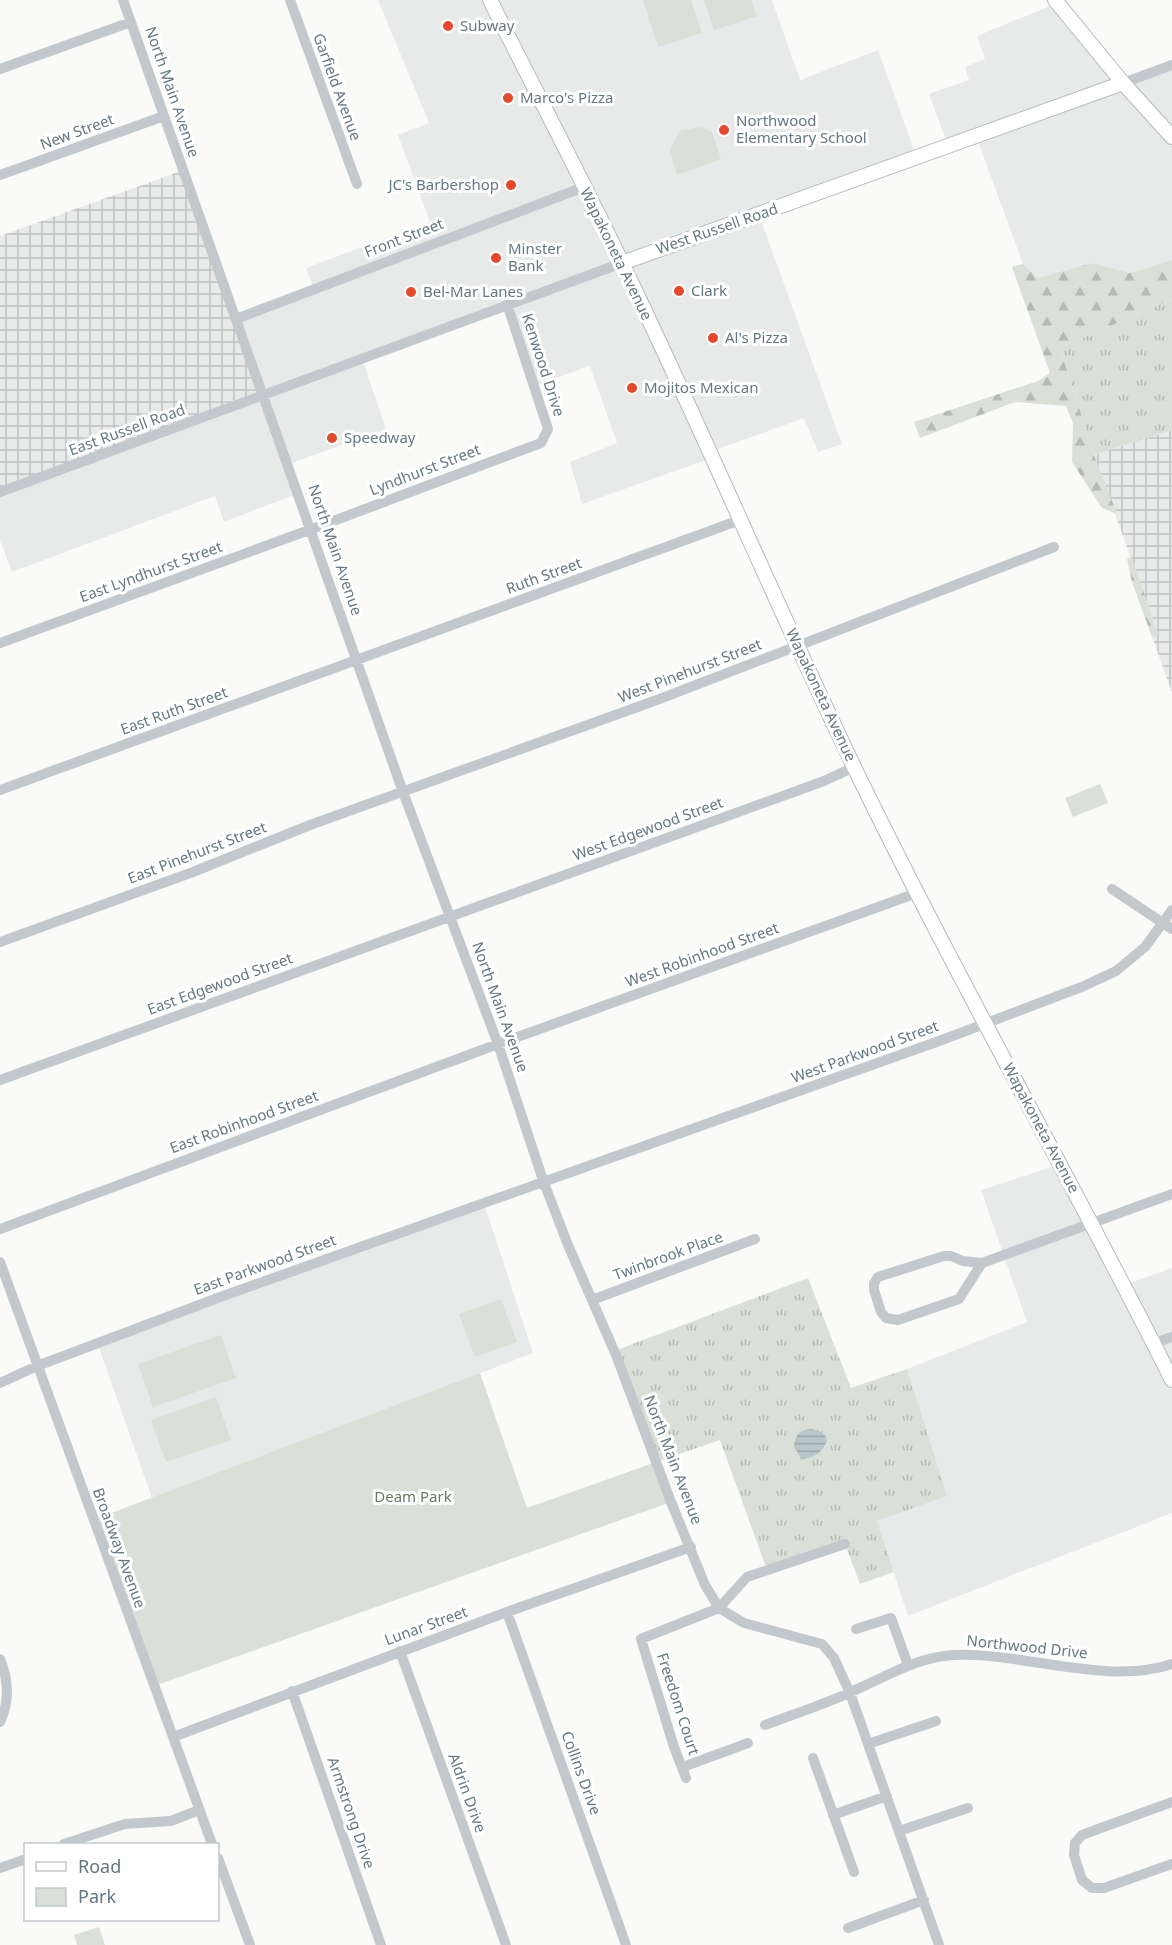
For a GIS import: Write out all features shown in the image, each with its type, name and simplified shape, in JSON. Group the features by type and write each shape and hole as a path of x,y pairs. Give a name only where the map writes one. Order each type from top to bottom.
{"main road":[{"name":"Wapakoneta Avenue","path":"490,0 622,263 854,767 917,893 1172,1380"},
{"path":"1055,0 1123,83 1172,137"},
{"name":"West Russell Road","path":"622,263 1123,83"}],"street":[{"name":"North Main Avenue","path":"123,0 404,792 498,1044 544,1183 705,1585 719,1608 744,1623 822,1644 834,1658 850,1693 939,1945"},
{"name":"Garfield Avenue","path":"290,0 357,184"},
{"path":"0,69 131,22"},
{"name":"West Russell Road","path":"1123,83 1172,65"},
{"name":"New Street","path":"0,175 164,116"},
{"name":"Front Street","path":"236,319 584,187"},
{"name":"West Russell Road","path":"263,396 622,263"},
{"name":"Kenwood Drive","path":"507,304 548,429 545,434"},
{"name":"East Russell Road","path":"0,492 263,396"},
{"name":"Lyndhurst Street","path":"312,529 541,443 545,434"},
{"name":"Ruth Street","path":"358,661 740,520"},
{"name":"East Lyndhurst Street","path":"0,643 312,529"},
{"name":"West Pinehurst Street","path":"404,792 657,700 1054,548"},
{"name":"East Ruth Street","path":"0,790 358,661"},
{"name":"West Edgewood Street","path":"451,916 824,781 854,767"},
{"name":"East Pinehurst Street","path":"0,942 404,792"},
{"path":"1112,889 1167,926"},
{"name":"West Robinhood Street","path":"498,1044 917,893"},
{"name":"West Parkwood Street","path":"544,1183 1084,986 1116,971 1145,947 1167,926 1172,910"},
{"name":"East Edgewood Street","path":"0,1080 451,916"},
{"name":"East Robinhood Street","path":"0,1229 498,1044"},
{"name":"East Parkwood Street","path":"0,1383 37,1366 223,1296 544,1183"},
{"path":"982,1263 959,1299 898,1320 886,1318 881,1312 874,1290 874,1283 878,1277 944,1256 982,1263 1172,1194"},
{"name":"Twinbrook Place","path":"592,1300 755,1239"},
{"name":"Broadway Avenue","path":"0,1262 211,1843"},
{"path":"1154,1343 1172,1337"},
{"path":"719,1608 747,1577 845,1544"},
{"name":"Lunar Street","path":"173,1737 507,1612 691,1547"},
{"name":"Freedom Court","path":"686,1778 674,1747 641,1639 719,1608"},
{"name":"Collins Drive","path":"507,1612 626,1945"},
{"path":"856,1629 891,1618 908,1665"},
{"name":"Aldrin Drive","path":"400,1652 506,1945"},
{"name":"Northwood Drive","path":"765,1725 850,1693 908,1665 931,1658 954,1655 1007,1658 1126,1672 1172,1664"},
{"path":"0,1659 5,1671 8,1696 8,1704 0,1722"},
{"name":"Armstrong Drive","path":"292,1691 381,1945"},
{"path":"868,1744 936,1721"},
{"path":"683,1767 748,1743"},
{"path":"813,1758 854,1872"},
{"path":"833,1815 886,1796"},
{"path":"1172,1802 1082,1835 1075,1843 1074,1855 1082,1880 1092,1888 1104,1888 1172,1864"},
{"path":"899,1831 968,1808"},
{"path":"70,1843 125,1824 171,1821 200,1810"},
{"path":"0,1868 24,1860"},
{"path":"219,1861 250,1945"},
{"path":"848,1928 924,1900"}],"shaded area":[{"path":"378,0 772,0 800,80 878,50 917,158 759,215 842,444 818,452 804,418 710,452 712,458 582,504 570,462 617,443 590,366 534,386 507,304 362,358 386,429 289,464 299,493 224,522 215,496 12,572 0,540 0,492 236,319 314,289 306,268 430,222 398,135 429,123"},
{"path":"1057,3 1123,83 1172,65 1172,260 1130,273 1090,263 1038,278 1023,264 976,136 948,146 929,94 969,80 965,67 985,59 977,36"},
{"path":"184,170 263,396 0,492 0,236"},
{"path":"1172,430 1172,692 1152,637 1158,634 1094,455"},
{"path":"1061,1164 1124,1285 1172,1268 1172,1513 908,1616 877,1521 946,1496 907,1369 1027,1322 981,1190"},
{"path":"484,1203 533,1353 152,1498 97,1342"},
{"path":"804,1430 822,1432 827,1441 817,1454 801,1459 794,1445 797,1435"}],"green space":[{"path":"643,0 691,0 702,33 658,47"},
{"path":"704,0 751,0 757,16 714,30"},
{"path":"701,127 712,132 721,159 677,175 670,150 680,131"},
{"path":"1172,260 1172,299 1060,348 1094,455 1117,514 1102,508 1072,462 1073,423 1066,406 1015,402 920,438 914,422 1038,381 1050,373 1012,267 1023,264 1038,278 1091,263 1130,273"},
{"path":"1172,299 1172,430 1094,455 1060,348"},
{"path":"1132,557 1158,635 1152,637 1132,582 1127,559"},
{"path":"1100,784 1108,803 1073,817 1065,798"},
{"path":"808,1278 851,1388 907,1369 947,1496 877,1521 894,1572 860,1584 845,1544 767,1570 720,1440 656,1462 614,1351"},
{"path":"501,1299 517,1342 475,1357 459,1314"},
{"path":"221,1335 236,1378 153,1407 138,1364"},
{"name":"Deam Park","path":"480,1373 527,1508 656,1462 671,1502 154,1686 93,1520"},
{"path":"216,1397 231,1440 166,1462 151,1420"},
{"path":"99,1927 105,1945 77,1945 74,1935"}],"place":[{"name":"Subway","path":"448,26"},
{"name":"Marco's Pizza","path":"508,98"},
{"name":"Northwood Elementary School","path":"724,130"},
{"name":"JC's Barbershop","path":"511,185"},
{"name":"Minster Bank","path":"496,258"},
{"name":"Clark","path":"679,291"},
{"name":"Bel-Mar Lanes","path":"411,292"},
{"name":"Al's Pizza","path":"713,338"},
{"name":"Mojitos Mexican","path":"632,388"},
{"name":"Speedway","path":"332,438"}]}
